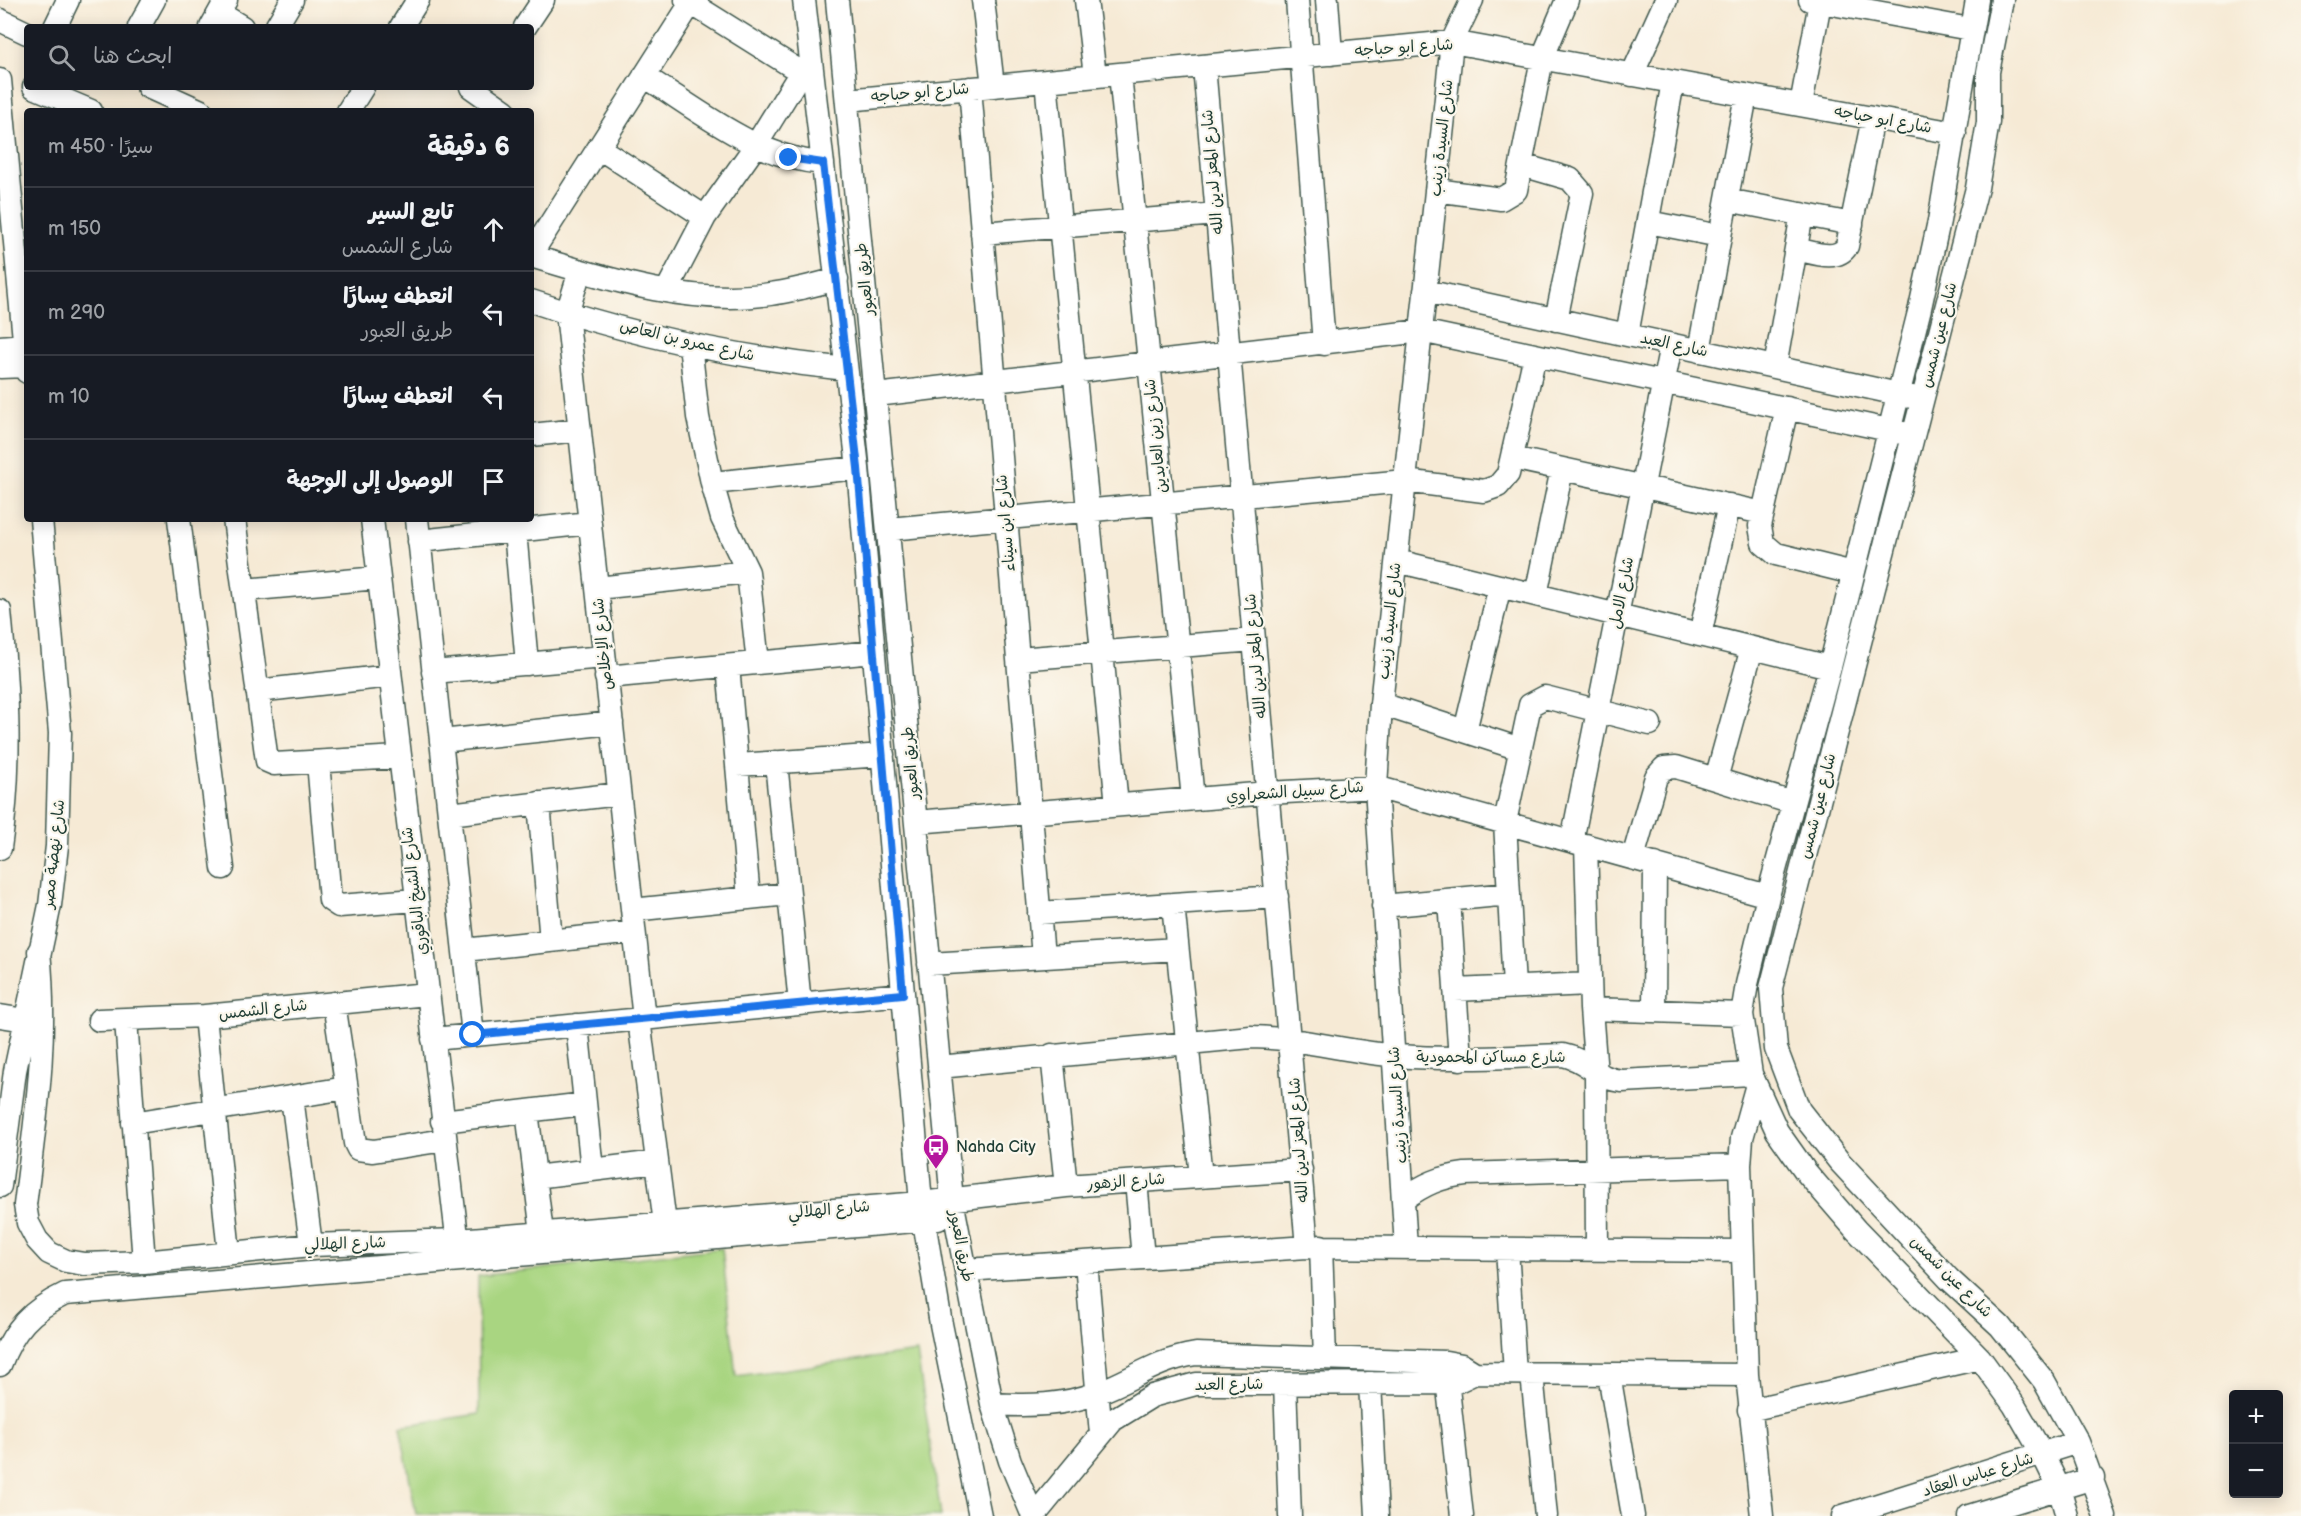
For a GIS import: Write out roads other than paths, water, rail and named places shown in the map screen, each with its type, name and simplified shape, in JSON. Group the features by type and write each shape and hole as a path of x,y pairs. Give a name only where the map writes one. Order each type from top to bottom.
{"street":[{"path":"56,24 68,0"},
{"path":"141,24 154,0"},
{"path":"278,24 292,0"},
{"path":"403,24 418,0"},
{"path":"527,24 543,0"},
{"path":"804,2 838,0"},
{"name":"طريق العبور","path":"838,0 953,1209 992,1404 1010,1461 1034,1516"},
{"path":"984,0 993,86"},
{"path":"1086,0 1095,76"},
{"path":"1297,0 1324,344"},
{"path":"1327,0 1331,54"},
{"name":"شارع السيدة زينب","path":"1406,1248 1376,787 1381,704 1452,42 1472,0"},
{"path":"1436,190 1507,198 1516,190 1542,59 1567,0"},
{"path":"1632,75 1666,0"},
{"name":"شارع عين شمس","path":"1977,0 1970,29 1955,133 1932,253 1830,667 1768,896 1742,1014 1753,1081 1777,1131 1806,1172 1871,1246 1980,1358 2014,1405 2043,1455 2059,1488 2067,1516"},
{"name":"شارع عين شمس","path":"2002,0 1988,72 1988,122 1977,188 1771,988 1776,1049 1799,1110 1839,1161 1949,1279 2000,1326 2044,1381 2078,1442 2105,1516"},
{"path":"1801,105 1815,1 1970,29"},
{"path":"534,250 688,2 807,76 705,217 668,290"},
{"name":"طريق العبور","path":"804,2 807,76 823,163 858,468 922,1212 980,1516"},
{"path":"218,13 237,24"},
{"path":"0,20 24,32"},
{"name":"شارع ابو حباجه","path":"847,100 1452,42 1955,133"},
{"name":"شارع المعز لدين الله","path":"1204,66 1301,1170 1314,1246 1325,1358"},
{"path":"0,74 24,83"},
{"name":"شارع زين العابدين","path":"1120,74 1193,799"},
{"path":"644,76 756,145 789,158 823,163"},
{"path":"0,80 24,334"},
{"path":"1046,81 1116,805"},
{"path":"1627,335 1673,82"},
{"name":"شارع ابن سيناء","path":"970,88 1043,957"},
{"path":"41,90 84,108"},
{"path":"481,90 502,108"},
{"path":"174,92 197,108"},
{"path":"1699,351 1746,95"},
{"path":"1796,249 1831,256 1841,254 1847,246 1873,118"},
{"path":"599,148 705,217"},
{"path":"1522,165 1570,179 1582,194 1556,320"},
{"path":"1727,200 1852,224"},
{"path":"982,233 1217,214"},
{"path":"1775,367 1802,214"},
{"path":"1648,222 1720,236"},
{"path":"534,256 624,283 733,297 769,295 837,279"},
{"name":"شارع الإخلاص","path":"580,271 567,313 665,1224"},
{"name":"شارع العبد","path":"1425,291 1923,400"},
{"name":"شارع عمرو بن العاص","path":"534,303 690,344 786,363 846,369"},
{"path":"876,395 1421,331 1914,435"},
{"path":"690,344 698,417 711,483 722,518 748,572 758,663"},
{"name":"شارع الامل","path":"1597,1249 1596,1074 1579,843 1598,710 1671,345"},
{"path":"0,347 24,354"},
{"path":"889,529 1406,481 1484,491 1492,490 1504,481 1512,458 1535,355"},
{"path":"0,367 24,356"},
{"path":"1787,408 1763,513 1761,535 1769,549 1776,554 1853,573"},
{"path":"534,435 579,430"},
{"path":"1512,458 1763,513"},
{"path":"711,483 858,468"},
{"path":"1536,595 1562,469"},
{"path":"1700,635 1728,505"},
{"name":"شارع نهضة مصر","path":"0,1186 7,1070 25,1020 50,905 60,790 57,677 41,522"},
{"path":"179,522 223,868"},
{"path":"234,522 267,761 274,764 399,757"},
{"name":"شارع الشيخ الباقوري","path":"372,522 459,1251"},
{"path":"473,1035 418,530 515,531 590,524"},
{"path":"515,531 527,664"},
{"path":"1397,561 1830,667"},
{"path":"597,588 748,572"},
{"path":"244,590 378,578"},
{"path":"1465,731 1500,586"},
{"path":"0,611 8,800 0,848"},
{"path":"1018,659 1254,640"},
{"path":"1716,779 1752,648"},
{"path":"433,672 527,664 605,667 728,666 874,652"},
{"path":"728,666 749,898"},
{"path":"257,691 390,676"},
{"path":"1514,987 1505,822 1528,710 1539,698 1545,697 1650,724"},
{"path":"1381,704 1520,749"},
{"path":"441,741 612,723"},
{"path":"737,765 883,755"},
{"path":"318,762 330,900 339,906 416,900"},
{"path":"776,762 800,1004"},
{"path":"1654,1011 1644,861 1659,772 1670,767 1677,767 1793,802"},
{"name":"شارع سبيل الشعراوي","path":"916,822 1268,793 1376,787 1768,896"},
{"path":"449,814 619,794"},
{"path":"539,803 551,941"},
{"path":"464,950 551,941 633,921 749,898 788,894"},
{"path":"1383,906 1509,894"},
{"path":"1039,913 1277,897"},
{"path":"1449,900 1460,1059"},
{"path":"1173,904 1202,1177"},
{"path":"929,964 1178,949"},
{"name":"شارع الهلالي","path":"39,951 44,999 43,1055 25,1205 28,1223 36,1240 49,1253 66,1261 84,1264 144,1262 311,1245 459,1251 542,1233 665,1224 922,1212"},
{"path":"1455,990 1590,984"},
{"name":"شارع الشمس","path":"99,1020 205,1016 427,994"},
{"path":"433,1039 903,994"},
{"path":"334,1003 355,1143 358,1149 373,1151 444,1131 527,1112 585,1104"},
{"path":"1591,1009 1742,1014"},
{"path":"0,1016 25,1020"},
{"path":"205,1016 229,1253"},
{"path":"126,1020 144,1262"},
{"path":"577,1025 592,1170"},
{"name":"شارع مساكن المحمودية","path":"939,1067 1251,1037 1291,1040 1395,1056 1460,1059 1563,1055 1575,1058 1596,1074 1609,1080 1753,1081"},
{"path":"1052,1055 1066,1186"},
{"path":"1753,1081 1742,1138 1740,1165 1749,1410 1762,1516"},
{"path":"133,1123 346,1088"},
{"path":"292,1097 311,1245"},
{"path":"527,1112 542,1233"},
{"path":"535,1177 657,1162"},
{"path":"1404,1198 1422,1185 1454,1175 1740,1165"},
{"name":"شارع الزهور","path":"953,1209 1066,1186 1301,1170"},
{"path":"1136,1181 1143,1258"},
{"name":"شارع الهلالي","path":"0,1365 14,1334 27,1317 45,1304 65,1294 459,1251 953,1209"},
{"path":"966,1270 1314,1246 1742,1251"},
{"path":"1507,1249 1523,1373 1546,1516"},
{"path":"1086,1262 1101,1434"},
{"name":"شارع العبد","path":"992,1404 1027,1406 1050,1404 1096,1393 1157,1363 1186,1355 1325,1358 1446,1373"},
{"path":"1749,1410 1980,1358"},
{"name":"شارع العبد","path":"1034,1516 1113,1420 1131,1407 1174,1389 1196,1384 1370,1383 1446,1373 1462,1365 1475,1373 1747,1375"},
{"path":"1446,1373 1462,1516"},
{"path":"1609,1374 1633,1516"},
{"path":"1370,1383 1377,1516"},
{"path":"1285,1384 1290,1516"},
{"name":"شارع عباس العقاد","path":"1843,1516 2043,1455 2078,1442"},
{"path":"1969,1516 2093,1478"}],"place":[{"name":"Nahda City","path":"936,1170"}]}
